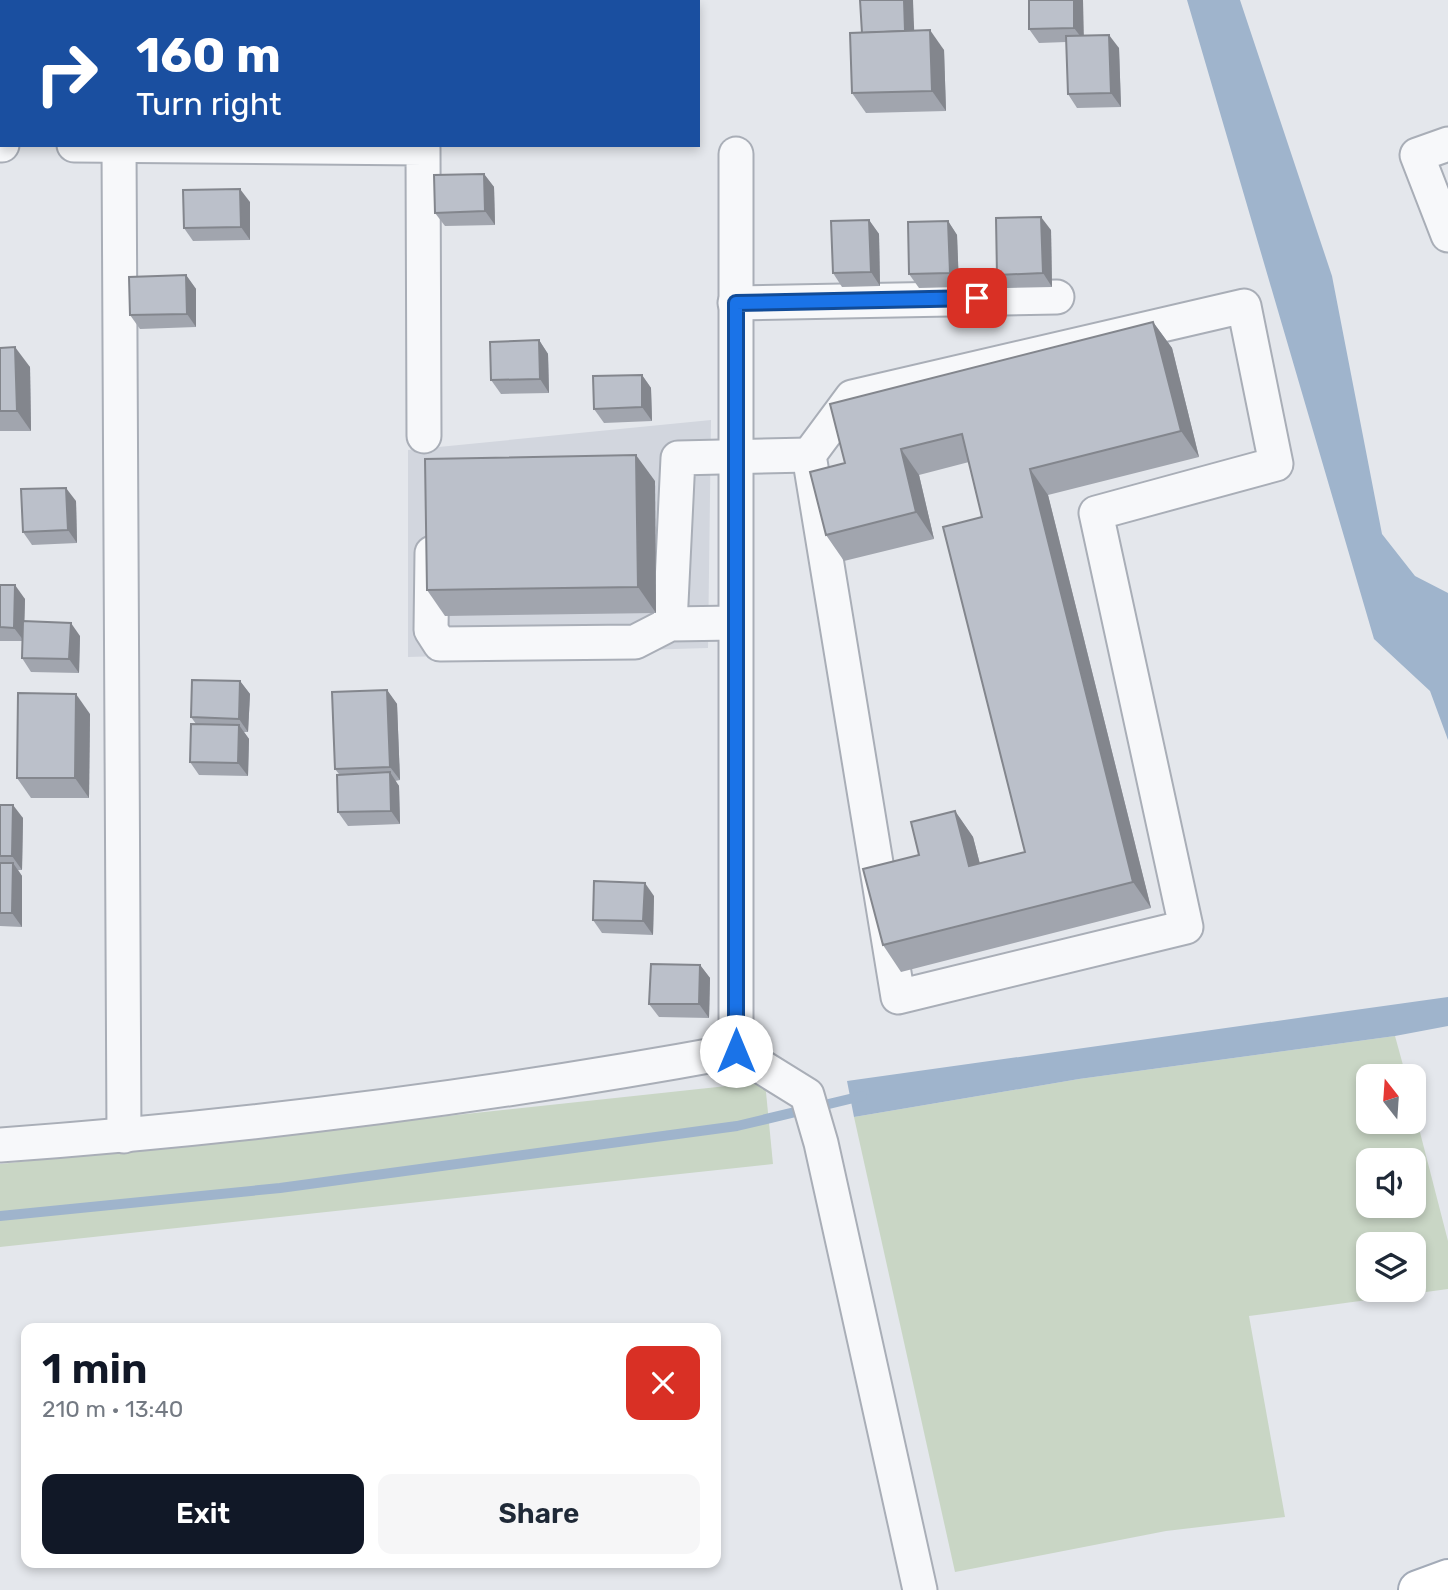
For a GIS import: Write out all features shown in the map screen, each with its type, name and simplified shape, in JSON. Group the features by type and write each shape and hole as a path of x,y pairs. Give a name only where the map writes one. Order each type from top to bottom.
{"main road":[{"path":"1418,1590 1448,1579"}],"street":[{"path":"1448,144 1417,155 1448,234"},
{"path":"119,147 124,1136"},
{"path":"271,147 423,148 424,436"},
{"path":"736,154 736,1051"},
{"path":"736,303 1057,297"},
{"path":"1244,306 1276,464 1096,513 1186,927 898,997 809,454 852,397 1244,306"},
{"path":"670,624 678,458 809,454"},
{"path":"432,524 431,629 440,644 635,642 670,624 735,623"},
{"path":"0,1145 124,1136 420,1104 569,1082 736,1051 807,1095 821,1143 920,1590"}],"shaded area":[{"path":"711,420 708,648 408,657 408,450"}],"green space":[{"path":"1395,1036 1403,1064 1356,1064 1356,1134 1420,1134 1424,1148 1356,1148 1356,1218 1426,1218 1426,1156 1448,1241 1448,1289 1426,1292 1426,1232 1356,1232 1356,1301 1249,1316 1285,1517 1166,1531 955,1572 854,1117 1079,1079"},
{"path":"765,1082 773,1164 0,1247 0,1164"}],"water":[{"path":"1187,0 1240,0 1332,276 1382,534 1415,576 1448,593 1448,740 1430,691 1374,639"},
{"path":"1448,997 1448,1026 1395,1036 1079,1079 854,1117 847,1081"}],"building":[{"path":"860,0 904,0 905,31 862,33"},
{"path":"1029,0 1074,0 1074,28 1029,29"},
{"path":"930,30 932,91 852,93 850,33"},
{"path":"1109,35 1111,93 1068,94 1066,36"},
{"path":"484,174 485,211 435,213 434,175"},
{"path":"240,189 241,227 184,228 183,190"},
{"path":"1041,217 1043,273 997,275 996,218"},
{"path":"869,220 871,272 833,273 831,221"},
{"path":"948,221 950,273 909,274 908,222"},
{"path":"186,275 187,314 130,315 129,277"},
{"path":"1153,322 1181,431 1030,469 1133,882 883,945 863,869 919,855 911,822 955,811 969,866 1025,852 943,527 982,517 962,434 901,449 916,512 826,535 810,472 845,463 830,404"},
{"path":"539,340 540,379 491,380 490,342"},
{"path":"15,347 17,411 0,411 0,348"},
{"path":"642,375 642,407 594,409 593,376"},
{"path":"636,455 638,587 427,590 425,459"},
{"path":"66,488 68,530 23,532 21,489"},
{"path":"0,585 15,585 14,628 0,627"},
{"path":"23,621 71,623 69,659 22,658"},
{"path":"192,680 240,681 239,719 191,717"},
{"path":"387,690 390,767 335,769 332,692"},
{"path":"18,693 76,694 75,778 17,778"},
{"path":"191,724 239,725 238,763 190,762"},
{"path":"390,772 391,811 338,812 337,775"},
{"path":"0,805 13,805 12,856 0,856"},
{"path":"0,863 13,863 12,913 0,913"},
{"path":"594,881 645,883 643,921 593,920"},
{"path":"651,964 700,965 699,1004 649,1004"}],"waterway":[{"path":"0,1216 280,1188 737,1126 862,1096"}],"route":[{"path":"736,1051 736,303 977,298"}]}
